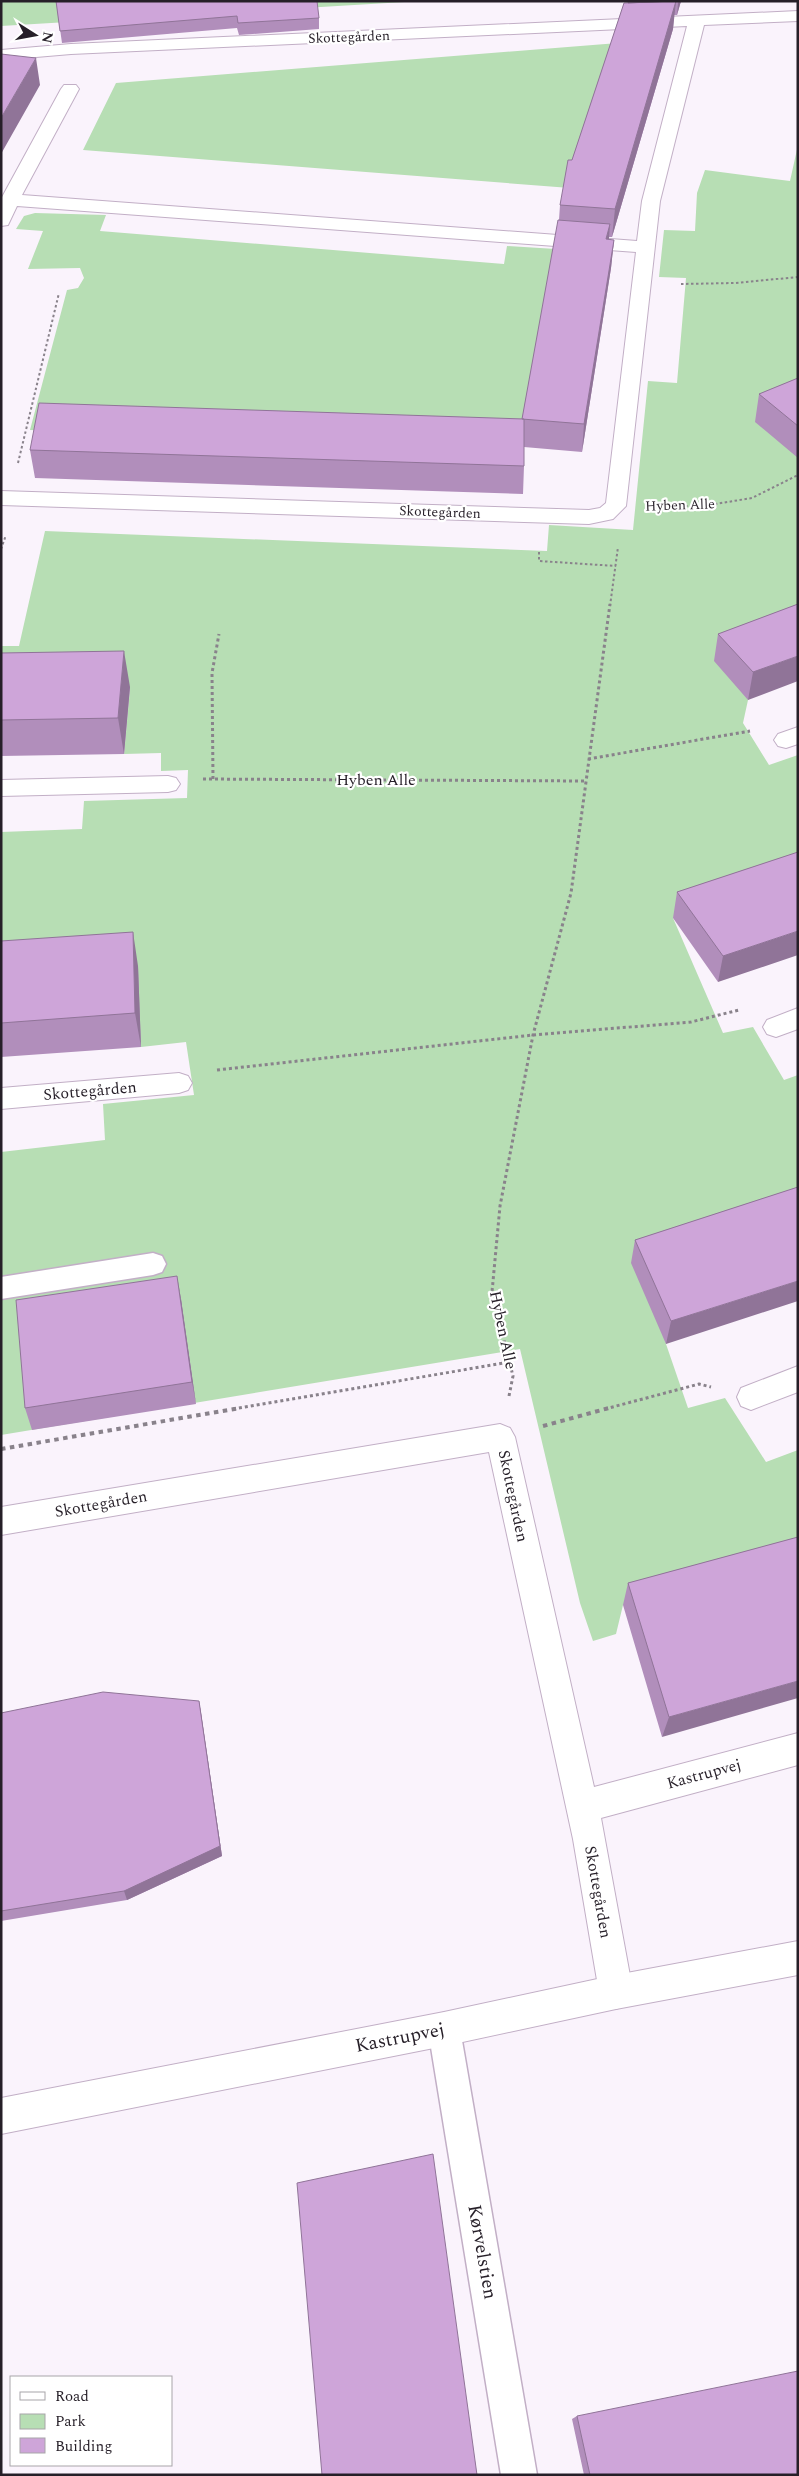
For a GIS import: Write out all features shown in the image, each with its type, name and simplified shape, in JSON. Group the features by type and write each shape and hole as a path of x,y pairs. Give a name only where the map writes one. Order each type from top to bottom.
{"street":[{"name":"Skottegården","path":"1,55 71,49 798,16"},
{"path":"611,510 642,285 651,201 697,22"},
{"path":"1,221 10,200 70,88"},
{"path":"10,200 645,247"},
{"name":"Skottegården","path":"6,498 589,517 611,510"},
{"path":"1,788 168,784"},
{"name":"Skottegården","path":"1,1099 180,1083"},
{"path":"751,1397 798,1379"},
{"name":"Skottegården","path":"1,1521 500,1437 581,1807 616,1992"},
{"name":"Kastrupvej","path":"581,1807 798,1748"},
{"name":"Kastrupvej","path":"1,2116 444,2029 616,1992 798,1958"}],"lane":[{"path":"1,1288 153,1264"},
{"name":"Kørvelstien","path":"444,2029 519,2475"}],"path":[{"path":"642,285 735,283 798,277"},
{"path":"1,549 11,509 6,498 59,293"},
{"name":"Hyben Alle","path":"500,1437 513,1376 492,1292 500,1206 533,1035 571,893 618,546 611,510 703,506 752,498 798,475"},
{"path":"214,779 212,673 219,634"},
{"path":"588,760 762,729 792,738"},
{"name":"Hyben Alle","path":"168,784 192,779 585,781"},
{"path":"180,1083 192,1072 533,1035 691,1022 739,1010 787,1022"},
{"path":"1,1449 510,1362"},
{"path":"500,1437 699,1384 751,1397"}],"green space":[{"path":"1,1 421,1 1,26"},
{"path":"618,43 570,188 83,150 116,83"},
{"path":"798,145 798,630 748,700 743,723 769,765 798,755 798,877 673,918 723,1033 753,1027 784,1080 798,1075 798,1209 666,1344 688,1408 725,1398 766,1462 798,1450 798,1557 623,1605 616,1634 593,1641 580,1603 520,1349 1,1435 1,1152 105,1140 103,1104 194,1095 186,1042 141,1047 1,976 1,832 82,829 84,801 187,798 188,770 161,771 161,753 124,754 130,688 1,739 1,646 19,646 45,531 547,551 549,525 633,530 648,381 677,383 686,278 659,277 664,230 695,231 697,193 705,170 790,181"},
{"path":"35,213 106,215 100,231 504,264 507,246 556,249 523,447 30,430 67,290 78,288 84,278 80,268 28,269 43,231 16,229 24,216"}],"building":[{"path":"56,1 317,1 319,18 238,23 237,16 60,31"},
{"path":"629,1 673,1 628,3"},
{"path":"676,1 615,209 560,205 568,160 572,160 624,3"},
{"path":"1,54 36,58 1,118"},
{"path":"558,220 610,224 606,239 614,240 584,424 522,419"},
{"path":"798,378 798,426 759,394"},
{"path":"39,403 524,419 524,466 30,450"},
{"path":"798,604 798,656 753,672 718,634"},
{"path":"124,651 118,718 1,720 1,653"},
{"path":"798,852 798,931 723,956 677,892"},
{"path":"133,932 135,1013 1,1023 1,941"},
{"path":"798,1187 798,1281 671,1321 635,1240"},
{"path":"177,1276 192,1382 25,1408 16,1300"},
{"path":"798,1537 798,1681 669,1717 628,1583"},
{"path":"103,1692 199,1701 220,1846 124,1891 1,1911 1,1713"},
{"path":"433,2154 477,2475 322,2475 297,2183"},
{"path":"798,2371 798,2475 590,2475 577,2416"}]}
